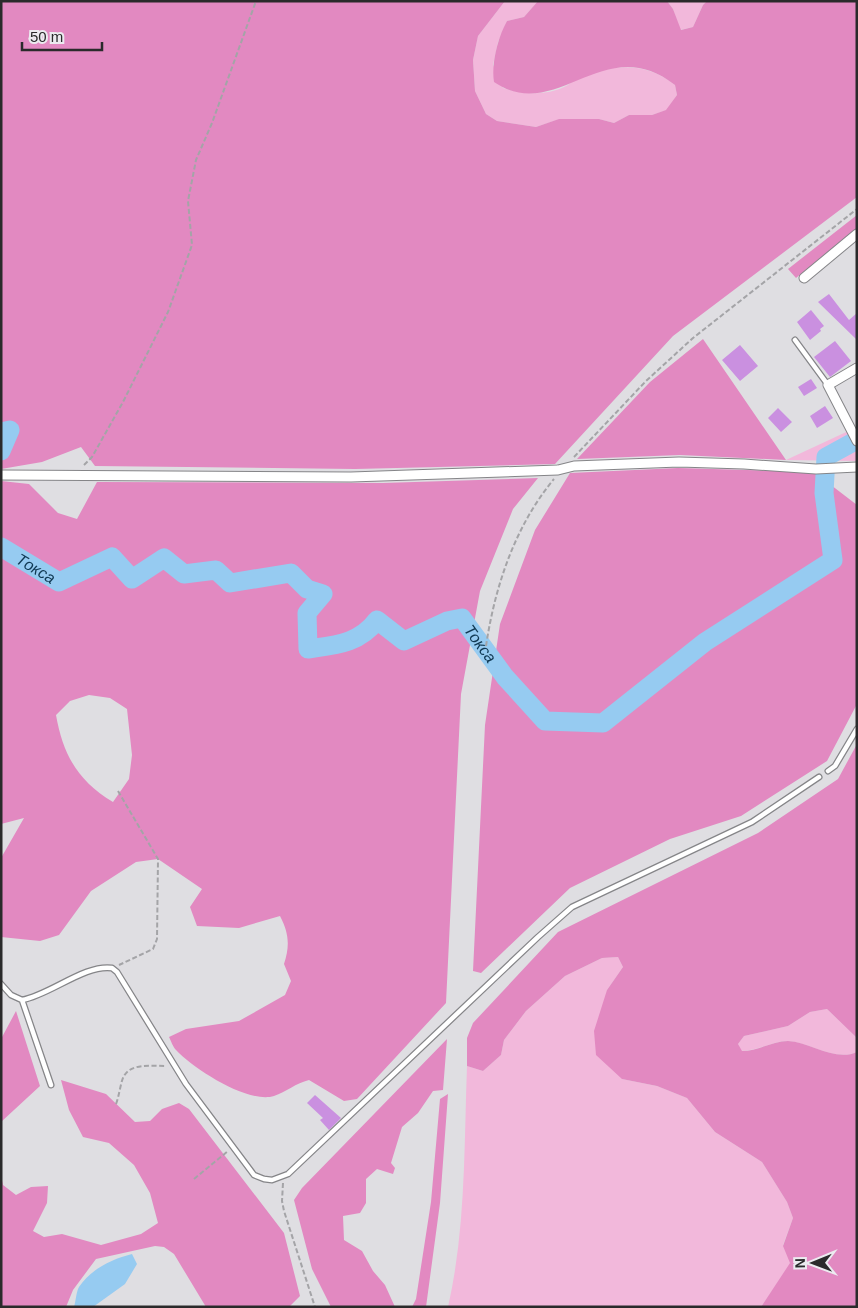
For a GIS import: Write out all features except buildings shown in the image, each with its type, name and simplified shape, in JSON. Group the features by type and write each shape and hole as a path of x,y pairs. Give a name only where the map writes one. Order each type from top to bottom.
{"street":[{"path":"804,278 857,234"},
{"path":"857,368 828,385 857,441"},
{"path":"1,475 351,477 455,475 679,462 816,469 857,467"}],"lane":[{"path":"795,340 828,385"},
{"path":"828,771 835,766 857,728"},
{"path":"1,984 11,995 22,1000 42,994 96,970 112,968 117,972 175,1067 254,1175 264,1179 280,1178 288,1174 572,907 752,822 819,777"},
{"path":"22,1000 51,1085"}],"path":[{"path":"75,474 92,457 168,312 192,245 188,201 196,160 212,123 256,1"},
{"path":"486,646 492,612 505,566 525,520 543,492 563,468 646,381 693,338 857,209"},
{"path":"112,968 153,950 157,939 158,859 118,791"},
{"path":"116,1104 122,1089 123,1077 131,1069 146,1066 175,1067"},
{"path":"194,1180 234,1147"},
{"path":"288,1174 283,1182 282,1201 315,1307"}],"shaded area":[{"path":"1,1 505,1 478,36 473,60 475,91 486,114 497,121 536,127 559,119 599,119 614,123 629,115 652,115 666,110 677,95 675,85 649,71 626,67 603,71 539,93 517,92 494,82 493,67 496,51 507,21 524,17 538,1 667,1 673,9 681,30 693,27 703,5 707,1 857,1 857,197 673,336 555,464 355,469 95,466 81,447 42,462 1,469"},
{"path":"505,1 538,1 524,17 507,21 498,42 493,65 503,88 526,93 550,92 602,70 628,67 652,72 664,77 675,85 677,95 667,110 652,115 629,115 614,123 599,119 560,119 536,127 497,121 486,114 475,91 473,60 478,36"},
{"path":"667,1 707,1 703,5 693,27 680,30 673,9"},
{"path":"857,215 857,228 796,278 788,269"},
{"path":"703,339 786,460 680,455 577,459 650,382"},
{"path":"857,427 857,461 786,460"},
{"path":"678,468 814,472 857,505 857,704 827,761 741,816 670,839 570,888 481,973 473,971 485,725 500,624 535,530 570,473"},
{"path":"538,478 513,509 480,591 461,694 446,1003 357,1099 344,1101 309,1080 274,1096 250,1095 222,1083 195,1066 176,1050 169,1037 186,1029 239,1021 285,995 291,981 284,964 288,940 280,916 239,928 197,926 190,907 202,889 158,859 136,862 91,891 59,935 40,941 1,937 1,858 24,818 1,824 1,481 29,484 58,513 77,519 97,482 383,483","holes":["89,695 110,698 127,709 132,755 129,779 113,802 90,785 74,766 63,743 56,715 70,701"]},
{"path":"857,744 857,1038 827,1009 810,1012 788,1026 744,1036 738,1044 742,1051 788,1041 840,1055 857,1052 857,1307 761,1307 790,1263 783,1246 793,1218 787,1202 762,1162 715,1132 687,1098 657,1086 622,1079 596,1055 594,1031 607,990 623,967 618,957 602,958 565,976 526,1011 504,1040 501,1055 483,1071 467,1066 467,1038 473,1023 558,932 758,833 838,779"},
{"path":"618,957 623,967 607,990 622,1079 657,1086 687,1098 715,1132 762,1162 787,1202 793,1218 783,1245 791,1263 761,1307 448,1307 454,1277 461,1217 467,1066 483,1071 501,1055 504,1040 526,1011 565,976 602,958"},
{"path":"827,1009 857,1038 857,1052 840,1055 787,1041 741,1051 738,1044 744,1036 788,1026 810,1012"},
{"path":"16,1011 40,1086 1,1122 1,1039"},
{"path":"447,1039 443,1090 433,1091 418,1113 402,1127 391,1163 395,1168 393,1174 377,1169 366,1179 366,1203 360,1213 343,1216 344,1240 362,1251 373,1271 385,1285 395,1307 331,1307 312,1269 294,1200 302,1188"},
{"path":"61,1080 106,1094 135,1122 150,1121 162,1109 179,1103 189,1109 284,1233 300,1296 289,1307 206,1307 174,1254 164,1247 155,1246 96,1259 73,1290 66,1307 1,1307 1,1176 3,1185 16,1195 31,1187 48,1186 47,1203 33,1231 44,1237 62,1234 101,1245 141,1234 158,1223 150,1193 134,1165 109,1143 83,1137 69,1110"},
{"path":"448,1094 440,1203 426,1307 412,1307 416,1299 431,1202 440,1099"}],"water":[{"path":"132,1254 137,1264 125,1284 93,1307 74,1307 78,1289 90,1275 110,1262"}],"waterway":[{"name":"Токса","path":"1,432 10,430 1,451"},
{"name":"Токса","path":"1,547 59,582 112,557 132,579 164,558 184,574 216,570 230,583 291,573 307,589 323,594 307,613 308,649 354,639 370,628 377,620 404,641 447,621 462,618 505,677 545,721 603,723 705,642 833,560 824,493 826,457 857,440"}]}
